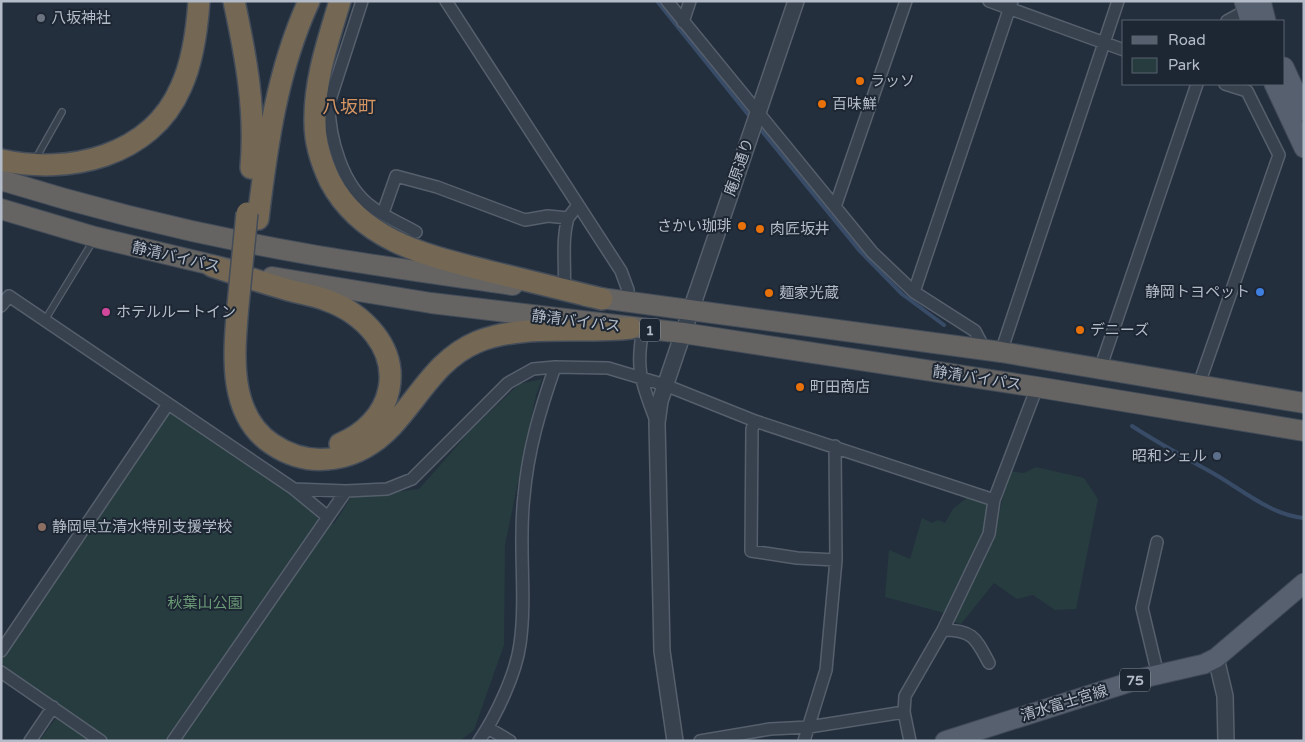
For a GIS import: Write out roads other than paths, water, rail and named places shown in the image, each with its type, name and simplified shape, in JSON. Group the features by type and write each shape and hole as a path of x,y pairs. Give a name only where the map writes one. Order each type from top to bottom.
{"highway":[{"path":"1,160 29,177 64,165 99,158 132,143 159,121 181,88 190,62 199,1"},
{"path":"234,1 246,54 252,105 253,147 252,216 244,307 234,373 240,397 250,421 264,439 282,451 299,458 320,461 344,458 375,440 391,427 443,363 476,343 498,335 523,332 637,329"},
{"path":"252,216 280,82 309,1"},
{"path":"340,1 319,76 314,123 317,147 324,169 337,194 352,212 373,230 403,247 428,256 602,299"},
{"name":"静清バイパス","path":"1,180 29,177 180,228 306,254 564,291"},
{"name":"静清バイパス","path":"1,208 95,237 212,266 431,302 637,329 683,333 1037,387 1304,431"},
{"path":"212,266 327,300 352,314 368,326 379,340 388,357 390,373 386,402 372,422 350,440 337,445 320,447 298,442 279,432 264,418 255,400 248,378 244,307"},
{"name":"静清バイパス","path":"602,299 993,351 1304,403"}],"main road":[{"path":"1251,8 1265,20"},
{"path":"1285,69 1304,111"},
{"path":"1274,85 1304,148"},
{"name":"清水富士宮線","path":"945,741 1158,675 1204,664 1216,658 1304,583"}],"street":[{"path":"362,1 329,103 329,118 336,148 344,169 355,188 366,200 383,213 416,232"},
{"path":"446,1 621,271 628,290 628,303"},
{"path":"667,1 755,120 835,207 894,276 914,292 975,332 993,351 1118,1"},
{"path":"683,22 690,1"},
{"name":"庵原通り","path":"671,739 662,650 657,423 665,385 796,1"},
{"path":"835,207 906,1"},
{"path":"989,1 1010,5 1104,44 1122,49"},
{"path":"914,292 1010,5"},
{"path":"1229,20 1251,8"},
{"path":"1100,369 1197,85"},
{"path":"1198,384 1279,155 1247,90 1229,85"},
{"path":"383,213 396,176 437,187 525,220 548,216 568,218"},
{"path":"564,291 565,230 568,218 578,205"},
{"path":"1,306 9,296 294,489 328,517"},
{"path":"637,329 638,363 641,378 657,423"},
{"path":"294,489 346,491 387,489 412,479 508,383 533,369 555,367 608,368 665,385 755,421 994,500"},
{"path":"479,741 488,728 516,664 520,644 520,550 524,495 534,428 555,367"},
{"path":"910,741 904,712 905,696 943,630 989,534 994,500 1037,387"},
{"path":"1,651 168,404"},
{"path":"755,421 752,429 751,551 797,558 836,560"},
{"path":"804,741 826,670 836,560 835,446"},
{"path":"173,741 346,491"},
{"path":"1157,542 1142,608 1158,675"},
{"path":"943,630 962,630 975,637 990,663"},
{"path":"1216,658 1225,696 1226,741"},
{"path":"1,672 101,741"},
{"path":"30,741 53,707"},
{"path":"700,741 770,729 808,727 904,712"},
{"path":"488,728 510,741"}],"lane":[{"path":"29,177 62,112"},
{"path":"45,320 95,237"}],"waterway":[{"path":"657,1 751,118"},
{"path":"757,125 859,250 902,294 944,325"},
{"path":"1132,426 1267,506 1291,516 1304,518"}],"place":[{"name":"八坂神社","path":"41,18"},
{"name":"ラッソ","path":"860,81"},
{"name":"百味鮮","path":"822,104"},
{"name":"さかい珈琲","path":"742,226"},
{"name":"肉匠坂井","path":"760,229"},
{"name":"静岡トヨペット","path":"1260,292"},
{"name":"麺家光蔵","path":"769,293"},
{"name":"ホテルルートイン","path":"106,312"},
{"name":"デニーズ","path":"1080,330"},
{"name":"町田商店","path":"800,387"},
{"name":"昭和シェル","path":"1217,456"},
{"name":"静岡県立清水特別支援学校","path":"42,527"}],"district":[{"name":"八坂町","path":"349,107"}],"park label":[{"name":"秋葉山公園","path":"205,603"}]}
